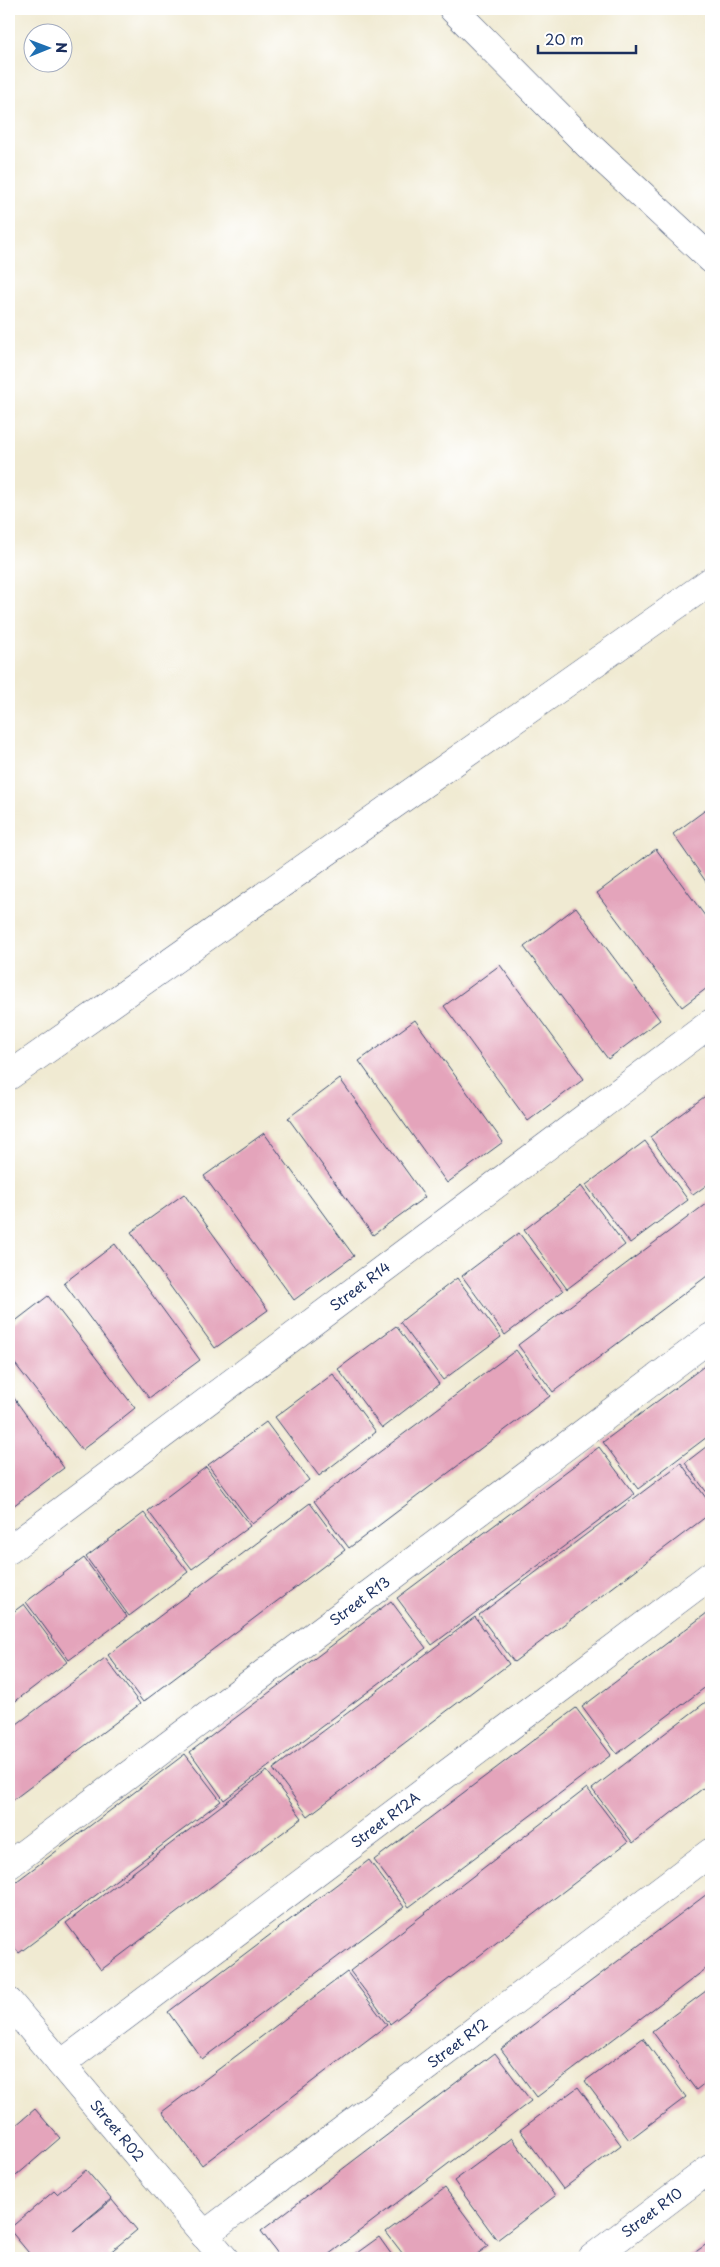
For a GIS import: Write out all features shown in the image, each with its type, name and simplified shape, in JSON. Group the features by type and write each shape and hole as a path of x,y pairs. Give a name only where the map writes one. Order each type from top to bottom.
{"street":[{"path":"453,9 587,144 711,259"},
{"path":"9,1076 711,581"},
{"name":"Street R14","path":"9,1550 711,1023"},
{"name":"Street R13","path":"9,1865 711,1337"},
{"name":"Street R12A","path":"61,2064 711,1575"},
{"name":"Street R12","path":"204,2235 711,1852"},
{"name":"Street R02","path":"9,2002 224,2258"},
{"name":"Street R10","path":"592,2258 711,2168"}],"building":[{"path":"711,806 711,889 673,834"},
{"path":"656,849 711,924 711,985 682,1007 597,893"},
{"path":"576,907 660,1020 608,1059 524,947"},
{"path":"500,965 584,1079 528,1121 444,1006"},
{"path":"415,1020 503,1142 447,1183 359,1061"},
{"path":"340,1079 425,1197 373,1235 288,1118"},
{"path":"708,1094 711,1098 711,1182 693,1195 650,1137"},
{"path":"264,1133 354,1256 294,1300 204,1176"},
{"path":"645,1141 688,1200 630,1243 586,1185"},
{"path":"581,1186 625,1245 567,1289 524,1230"},
{"path":"184,1194 268,1310 215,1348 131,1232"},
{"path":"711,1200 711,1273 553,1392 518,1345"},
{"path":"519,1233 563,1291 505,1335 462,1276"},
{"path":"115,1244 200,1360 149,1398 64,1283"},
{"path":"457,1278 501,1337 443,1380 400,1322"},
{"path":"48,1296 135,1408 82,1450 9,1356 9,1326"},
{"path":"396,1326 439,1384 382,1428 338,1369"},
{"path":"516,1350 550,1396 349,1548 314,1501"},
{"path":"711,1361 711,1434 638,1489 603,1442"},
{"path":"333,1374 376,1432 319,1476 275,1417"},
{"path":"9,1391 64,1468 9,1509"},
{"path":"266,1422 309,1480 252,1524 208,1465"},
{"path":"711,1443 711,1498 685,1463"},
{"path":"599,1447 634,1494 432,1645 397,1598"},
{"path":"681,1463 711,1505 711,1513 514,1662 479,1615"},
{"path":"206,1467 250,1526 192,1569 148,1511"},
{"path":"310,1503 345,1550 143,1702 108,1655"},
{"path":"144,1513 188,1572 129,1616 86,1557"},
{"path":"84,1558 127,1617 69,1660 26,1602"},
{"path":"391,1601 426,1648 224,1800 190,1752"},
{"path":"24,1604 67,1662 9,1706 9,1615"},
{"path":"711,1610 711,1683 617,1754 582,1707"},
{"path":"475,1617 509,1664 308,1816 273,1769"},
{"path":"105,1658 140,1704 9,1803 9,1730"},
{"path":"711,1698 711,1782 633,1843 592,1789"},
{"path":"576,1708 611,1755 409,1907 374,1860"},
{"path":"185,1754 221,1801 19,1953 9,1940 9,1887"},
{"path":"267,1771 302,1818 101,1970 66,1923"},
{"path":"587,1788 628,1842 390,2024 350,1971"},
{"path":"369,1860 404,1907 202,2059 168,2012"},
{"path":"711,1891 711,1965 537,2097 501,2049"},
{"path":"347,1972 387,2025 202,2165 162,2112"},
{"path":"710,1988 711,2078 696,2090 652,2031"},
{"path":"643,2038 686,2097 629,2140 585,2081"},
{"path":"495,2053 531,2101 324,2258 281,2258 261,2231"},
{"path":"578,2087 621,2145 563,2189 520,2130"},
{"path":"35,2109 60,2138 9,2182 9,2131"},
{"path":"512,2138 555,2196 497,2240 454,2181"},
{"path":"86,2170 111,2199 73,2231 112,2200 137,2230 108,2254 110,2258 33,2258 9,2229 54,2191 57,2194"},
{"path":"445,2188 488,2246 472,2258 406,2258 386,2232"},
{"path":"379,2237 394,2258 350,2258"},
{"path":"711,2241 711,2258 687,2258"}]}
